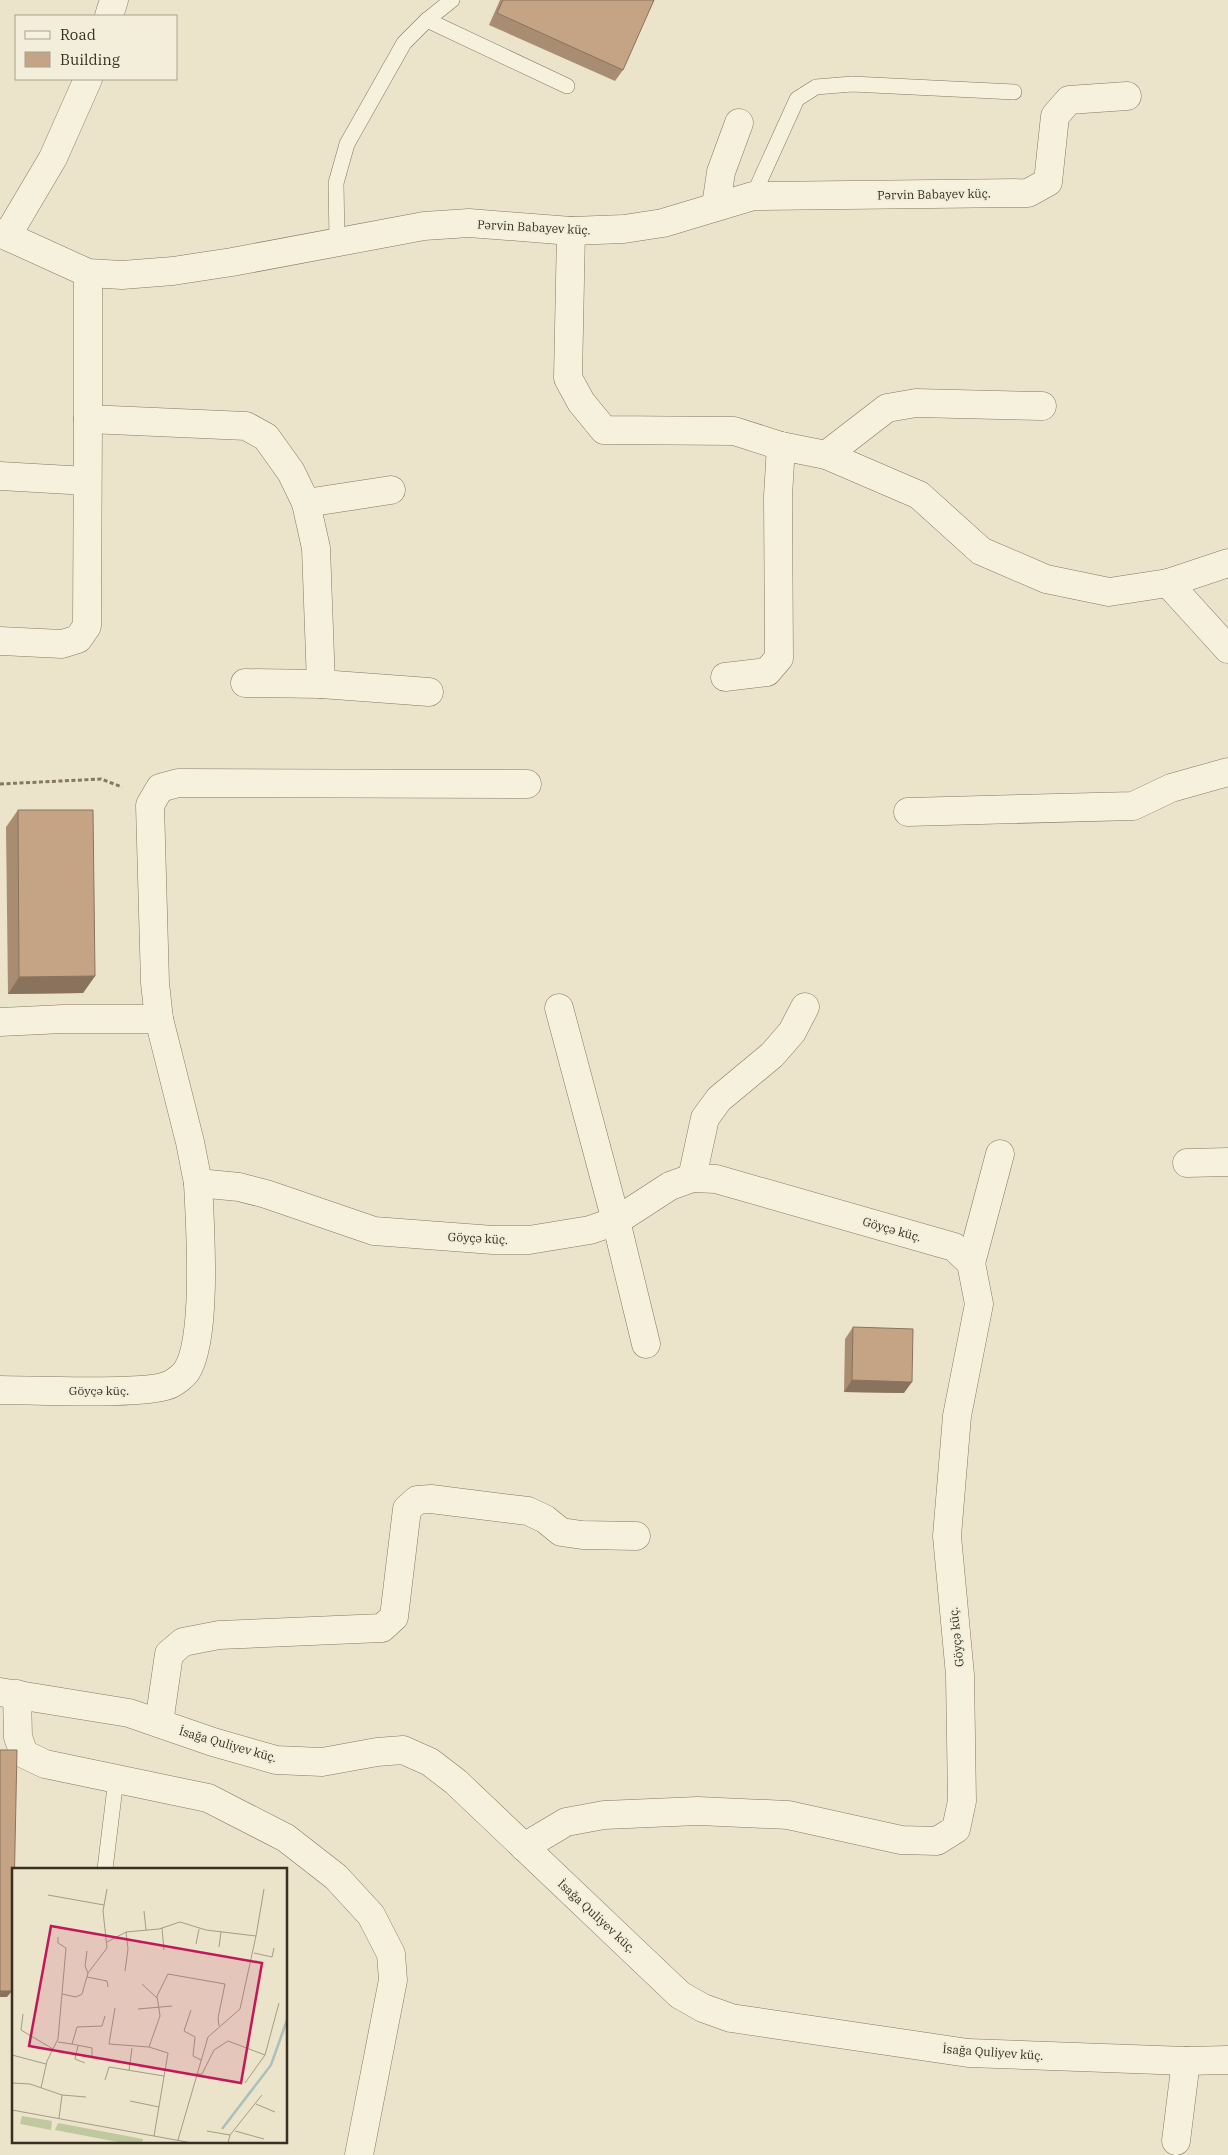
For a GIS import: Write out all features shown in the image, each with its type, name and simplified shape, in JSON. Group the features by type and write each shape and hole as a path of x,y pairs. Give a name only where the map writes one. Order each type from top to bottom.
{"street":[{"path":"109,15 114,0"},
{"path":"3,234 53,158 88,80"},
{"name":"Pərvin Babayev küç.","path":"3,234 88,273 122,275 172,271 424,226 469,223 571,231 624,229 663,223 753,196 1028,193 1048,182 1055,116 1069,100 1127,96"},
{"path":"716,206 721,172 739,122"},
{"path":"571,231 568,378 582,402 604,430 734,431 781,446 826,455 919,495 981,551 1046,579 1109,592 1168,583 1228,562"},
{"path":"0,641 62,644 78,639 87,626 88,273"},
{"path":"826,455 887,408 916,403 1042,406"},
{"path":"88,419 246,426 266,437 291,472 306,504 316,548 321,684"},
{"path":"725,677 767,672 779,658 778,496 781,446"},
{"path":"0,476 87,481"},
{"path":"306,504 391,490"},
{"path":"1168,583 1228,649"},
{"path":"244,683 321,684 429,692"},
{"path":"908,812 1133,806 1171,788 1228,772"},
{"path":"198,1183 190,1142 159,1019 155,983 150,804 160,788 178,782 527,784"},
{"path":"692,1178 705,1118 719,1099 772,1055 792,1032 805,1007"},
{"path":"559,1008 616,1221 646,1344"},
{"path":"0,1022 62,1019 159,1019"},
{"path":"971,1263 1000,1154"},
{"path":"1187,1163 1228,1162"},
{"name":"Göyçə küç.","path":"0,1390 143,1390 170,1385 185,1373 194,1353 200,1307 198,1183 239,1187 266,1194 374,1231 493,1240 528,1240 590,1230 616,1221 670,1186 692,1178 716,1179 954,1247 971,1263 979,1304 957,1416 947,1536 953,1618 960,1675 962,1800 956,1829 937,1841 901,1840 788,1815 698,1811 604,1815 566,1822 524,1847"},
{"path":"159,1723 169,1654 183,1642 219,1635 382,1628 394,1617 407,1509 417,1500 431,1499 528,1511 545,1519 561,1532 582,1535 636,1536"},
{"path":"8,1693 24,1754 45,1764 208,1798 286,1838 336,1877 371,1915 391,1954 394,1980 358,2155"},
{"name":"İsağa Quliyev küç.","path":"8,1693 129,1713 276,1760 322,1762 377,1752 403,1750 430,1762 456,1782 680,1995 703,2008 731,2018 968,2053 1186,2061 1228,2060"},
{"path":"1176,2141 1186,2061"}],"lane":[{"path":"337,242 336,183 347,144 404,43 427,20 452,0"},
{"path":"427,20 567,86"},
{"path":"753,196 797,99 816,87 852,84 1014,92"},
{"path":"105,1868 116,1779"}],"path":[{"path":"0,784 101,779 121,786 150,804"}],"building":[{"path":"503,0 654,0 623,70 497,13"},
{"path":"18,810 93,810 95,976 19,977"},
{"path":"853,1327 913,1329 912,1382 852,1380"},
{"path":"0,1750 17,1750 15,1868 12,1868 12,1991 0,1991"}]}
